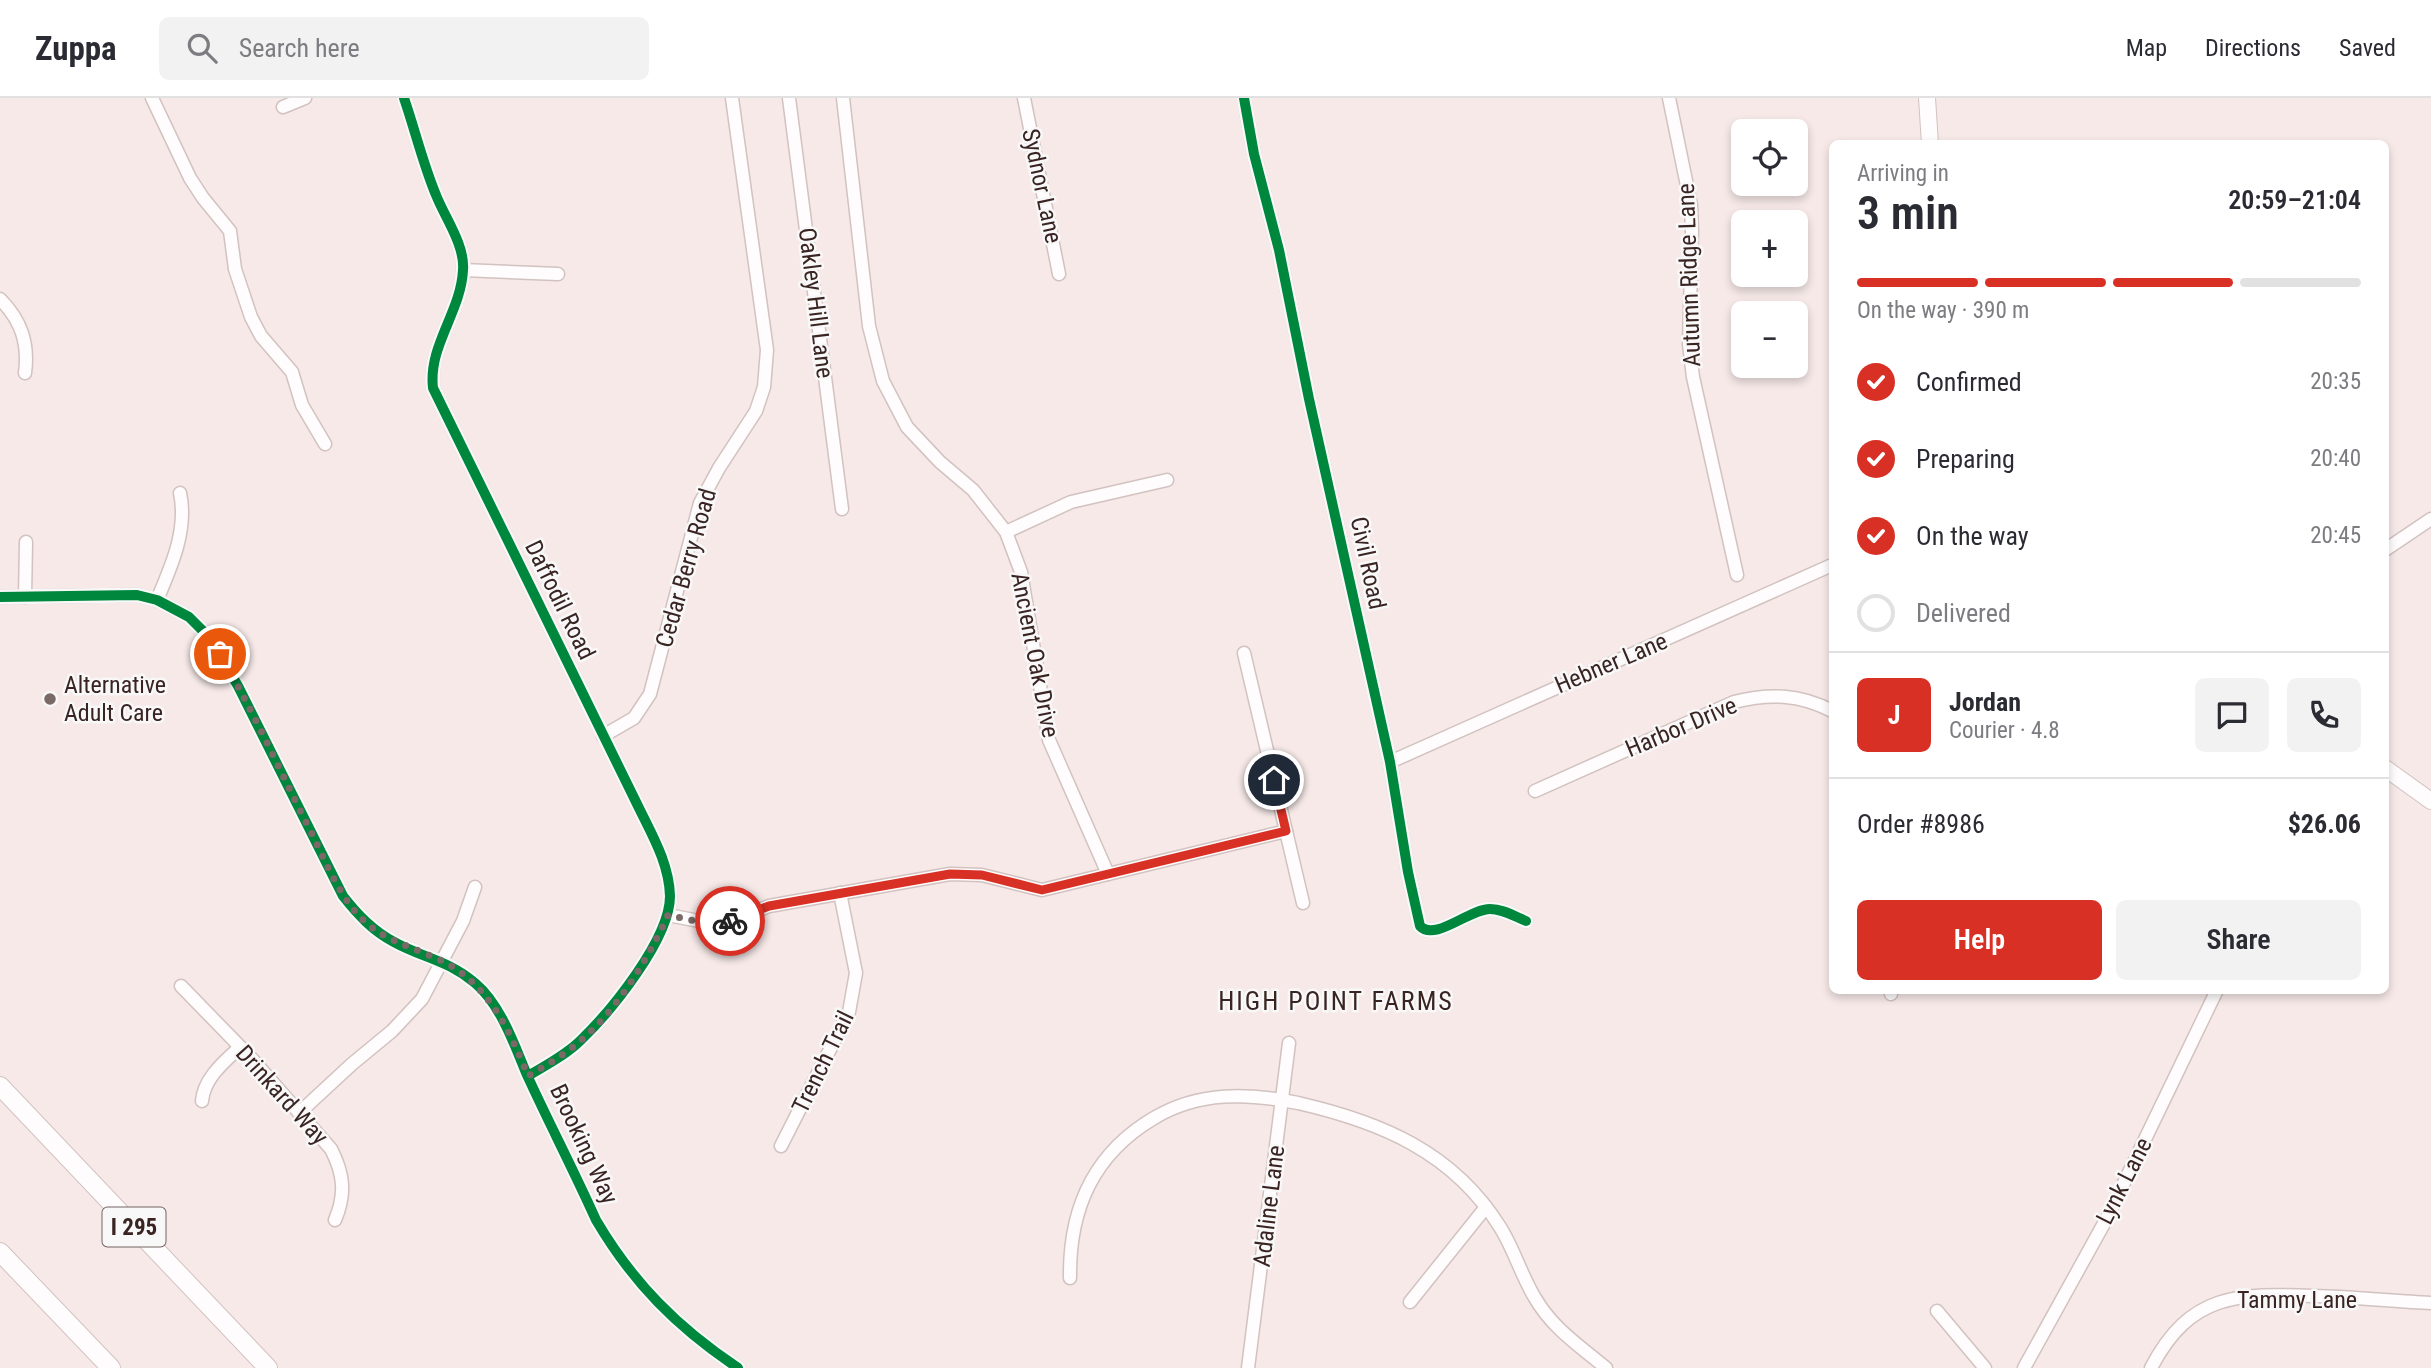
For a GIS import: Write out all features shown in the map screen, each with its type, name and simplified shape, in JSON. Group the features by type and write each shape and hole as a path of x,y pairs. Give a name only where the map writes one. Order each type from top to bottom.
{"highway":[{"name":"I 295","path":"0,1086 268,1368"},
{"path":"0,1252 111,1368"}],"main road":[{"path":"1927,98 1930,140"},
{"path":"2389,771 2431,801"}],"street":[{"path":"152,98 190,178 230,231 235,269 251,317 261,336 292,372 302,405 325,444"},
{"path":"282,107 305,98"},
{"name":"Daffodil Road","path":"404,98 435,193 462,257 463,270 458,291 431,372 433,388 665,862 669,880 668,915 657,940 619,999 580,1041 528,1076"},
{"name":"Cedar Berry Road","path":"603,736 634,718 650,694 701,503 719,468 757,411 764,387 767,350 732,98"},
{"name":"Oakley Hill Lane","path":"789,98 842,509"},
{"name":"Ancient Oak Drive","path":"843,98 869,326 883,381 907,427 940,462 973,490 1006,532 1021,572 1049,740 1108,874"},
{"name":"Sydnor Lane","path":"1024,98 1059,274"},
{"name":"Civil Road","path":"1244,98 1254,154 1279,250 1309,399 1390,762 1420,926 1423,930 1434,932 1489,909 1499,909 1526,921"},
{"name":"Autumn Ridge Lane","path":"1669,98 1691,205 1689,344 1692,367 1737,575"},
{"path":"463,270 558,274"},
{"path":"0,299 10,309 23,333 26,346 25,373"},
{"path":"1006,532 1071,502 1167,480"},
{"path":"157,600 176,551 184,518 180,493"},
{"path":"2389,547 2431,519"},
{"path":"25,597 26,542"},
{"name":"Hebner Lane","path":"1390,762 1829,566"},
{"name":"Brooking Way","path":"0,597 127,594 157,600 189,617 210,638 245,699 343,896 379,933 395,943 442,961 481,988 515,1044 596,1220 624,1265 663,1310 738,1368"},
{"path":"1244,653 1303,903"},
{"name":"Harbor Drive","path":"1535,791 1734,702 1768,695 1785,696 1805,700 1829,710"},
{"path":"668,915 699,922 731,921 769,906 950,874 982,875 1042,890 1286,831"},
{"path":"299,1113 408,1016 431,985 463,922 475,887"},
{"name":"Trench Trail","path":"781,1146 849,1012 854,995 856,972 840,893"},
{"name":"Drinkard Way","path":"181,986 240,1047 331,1149 339,1164 344,1187 335,1220"},
{"name":"Lynk Lane","path":"2024,1368 2112,1207 2215,994"},
{"name":"Adaline Lane","path":"1248,1368 1289,1043"},
{"path":"202,1101 203,1093 213,1075 240,1047"},
{"path":"1070,1278 1073,1230 1080,1206 1098,1169 1125,1138 1161,1113 1210,1096 1255,1096 1282,1100 1356,1118 1397,1135 1447,1167 1486,1207 1512,1248 1526,1280 1547,1315 1576,1345 1606,1368"},
{"path":"1410,1302 1486,1207"},
{"name":"Tammy Lane","path":"2151,1368 2164,1346 2188,1320 2217,1303 2236,1297 2273,1295 2431,1303"},
{"path":"1937,1311 1985,1368"}],"cycle path":[{"path":"404,98 431,183 458,241 463,261 457,300 435,358 433,388 654,839 669,884 667,913 660,933 637,973 575,1045 528,1076"},
{"path":"1244,98 1254,154 1279,250 1309,399 1390,762 1420,926 1426,930 1443,928 1472,914 1490,909 1504,911 1526,921"},
{"path":"0,597 137,595 157,600 189,617 210,638 238,686 343,896 360,916 386,938 455,969 484,992 506,1026 596,1220 610,1243 641,1284 676,1320 738,1368"}],"way so far":[{"path":"220,654 343,896 365,922 379,933 395,943 442,961 481,988 515,1044 528,1076 580,1041 619,999 657,940 668,915 699,922 730,921"}],"place":[{"name":"Alternative Adult Care","path":"50,699"}],"district":[{"name":"HIGH POINT FARMS","path":"1336,1001"}],"route":[{"path":"730,921 769,906 950,874 982,875 1042,890 1286,831 1274,780"}]}
